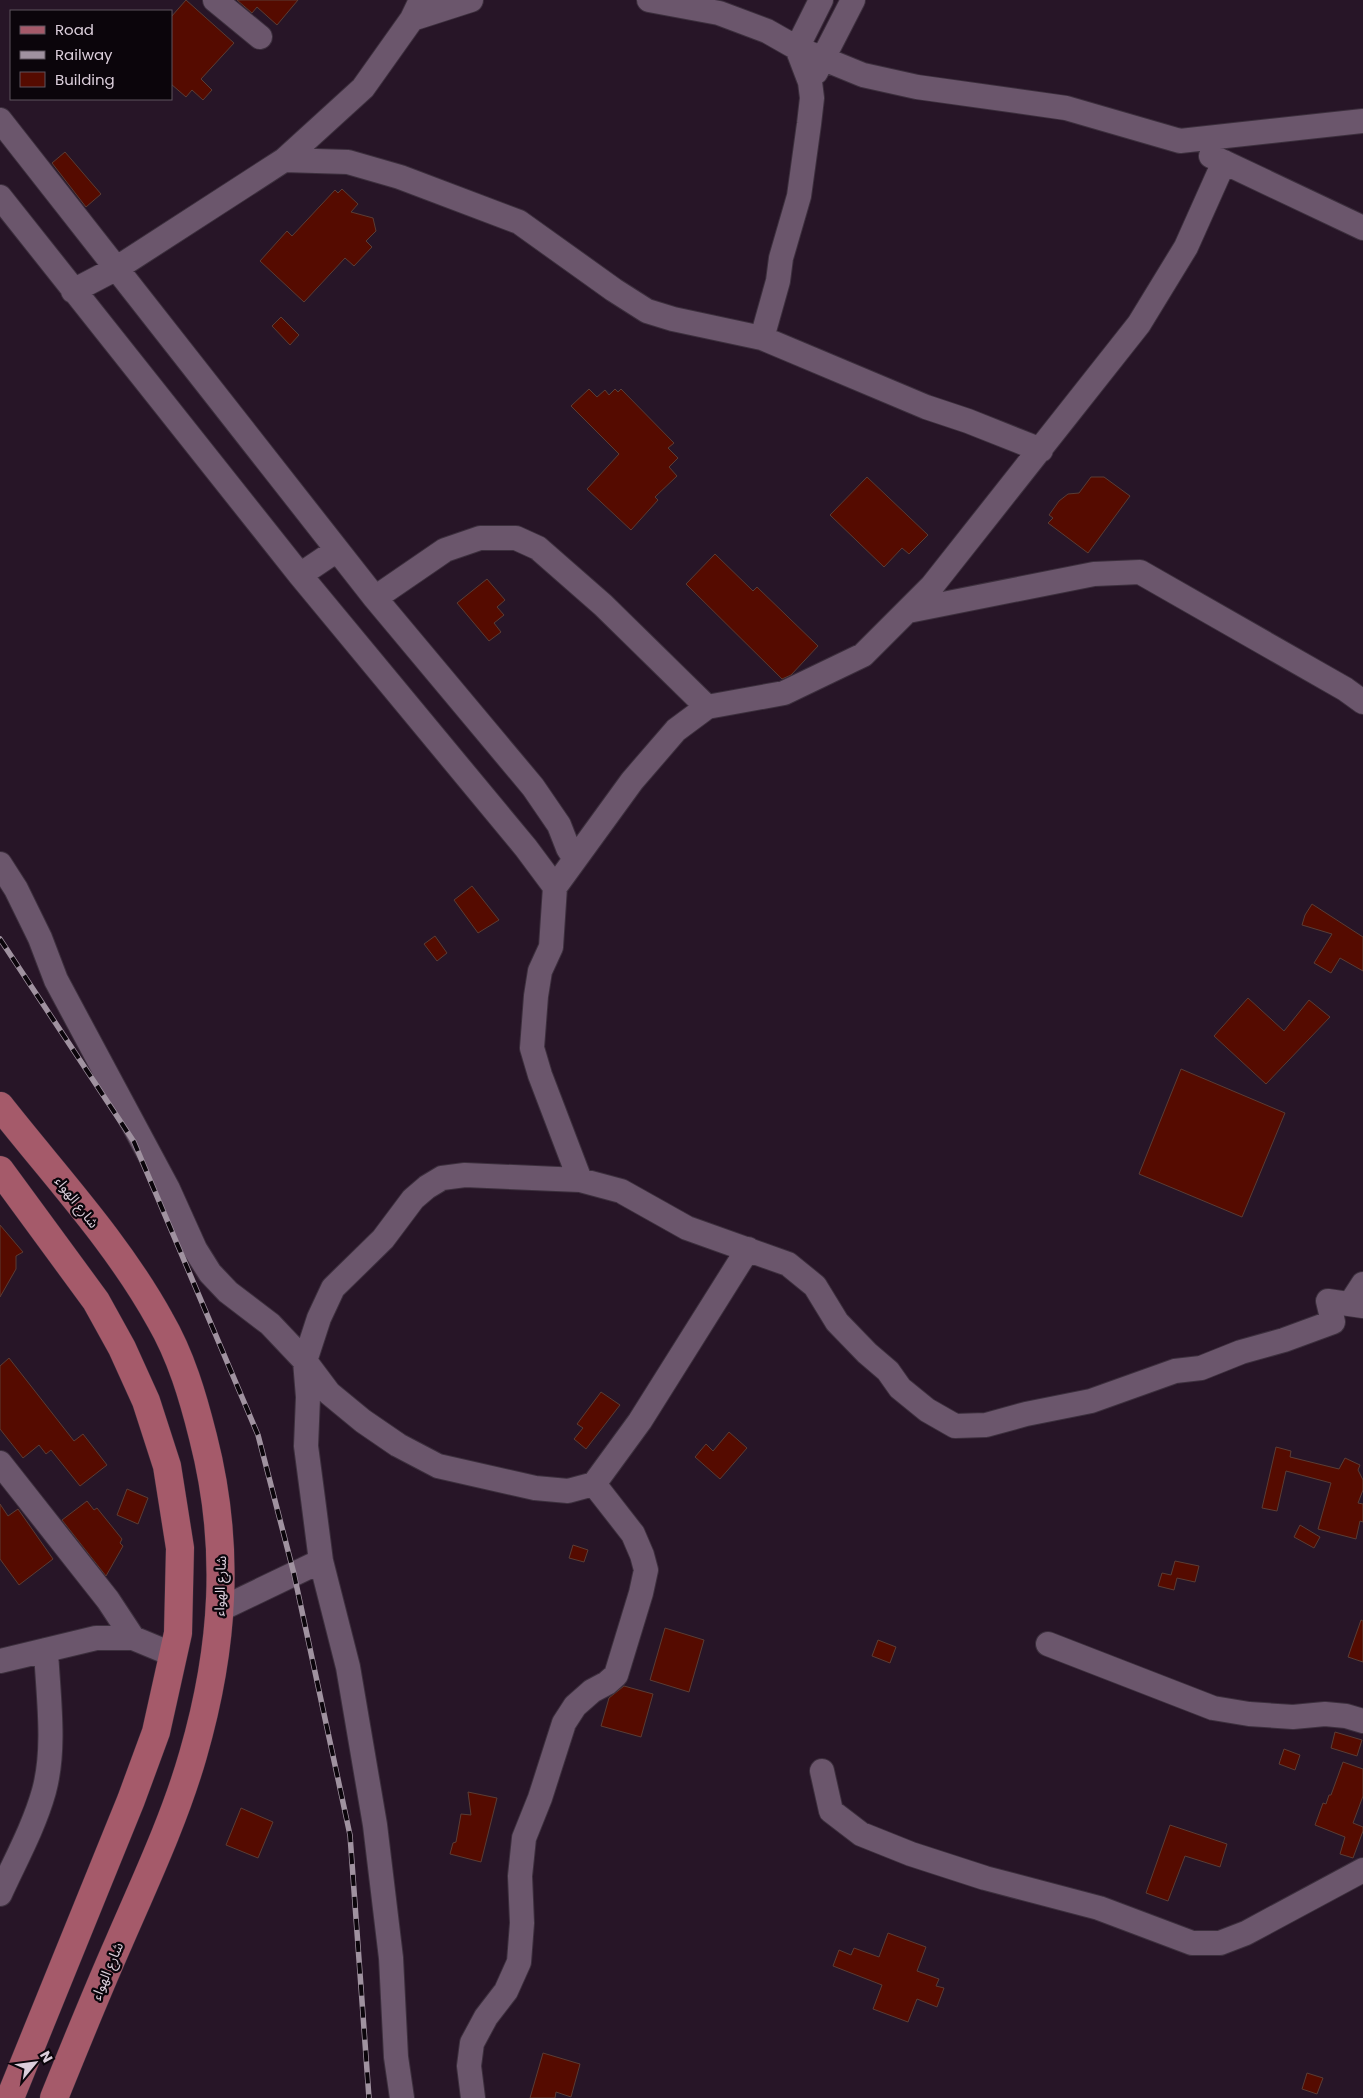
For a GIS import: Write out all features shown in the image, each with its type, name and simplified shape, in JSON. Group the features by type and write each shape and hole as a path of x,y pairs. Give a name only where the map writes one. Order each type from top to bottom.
{"main road":[{"name":"شارع الهواء","path":"0,1106 101,1232 161,1320 181,1364 194,1400 215,1486 222,1560 221,1609 208,1697 193,1757 156,1858 54,2098"},
{"path":"0,1170 96,1301 122,1348 146,1401 167,1466 174,1500 180,1548 178,1634 156,1732 131,1800 10,2098"},
{"path":"174,1500 215,1486"}],"street":[{"path":"215,0 260,37"},
{"path":"73,291 117,268 284,160 363,88 416,10 471,0"},
{"path":"649,0 719,13 766,31 797,48 863,75 917,87 1066,108 1180,141 1363,228"},
{"path":"762,338 778,282 781,258 799,196 809,124 812,98 810,82 797,48 821,0"},
{"path":"810,82 853,0"},
{"path":"0,120 375,598 533,787 559,825 568,848 575,859"},
{"path":"1180,141 1363,121"},
{"path":"284,160 348,162 400,178 519,222 614,290 647,311 672,319 762,338 926,407 968,421 1041,450"},
{"path":"580,1180 540,1076 532,1048 540,972 550,947 555,886 632,781 676,730 706,707 784,693 863,655 932,586 1140,324 1186,247 1224,162"},
{"path":"0,197 300,575 526,848 555,886"},
{"path":"375,598 445,550 480,538 516,538 538,548 603,605 706,707"},
{"path":"300,575 337,550"},
{"path":"908,610 1094,574 1140,572 1337,684 1363,702"},
{"path":"0,864 16,889 40,938 56,980 168,1189 195,1249 210,1273 228,1292 270,1324 305,1360 329,1393 398,1445 438,1466 535,1488 568,1491 594,1484 640,1421 748,1249"},
{"path":"402,2098 396,2058 391,1958 375,1825 348,1667 321,1561 306,1446 308,1397 305,1360 319,1318 333,1288 383,1239 413,1199 427,1187 442,1178 465,1175 580,1180 621,1191 687,1228 788,1264 815,1286 837,1322 867,1353 888,1371 900,1388 927,1410 955,1426 986,1425 1026,1414 1091,1401 1176,1371 1201,1368 1241,1352 1284,1340 1333,1322 1328,1301 1356,1305 1363,1284"},
{"path":"0,1463 108,1600 134,1638"},
{"path":"473,2098 469,2066 472,2043 486,2017 506,1991 519,1962 522,1923 520,1876 524,1838 540,1798 564,1723 575,1706 592,1691 616,1676 646,1570 633,1534 594,1484"},
{"path":"221,1609 321,1561"},
{"path":"0,1660 96,1638 134,1638 174,1655"},
{"path":"1048,1644 1213,1708 1249,1714 1292,1717 1325,1714 1346,1716 1363,1722"},
{"path":"0,1894 44,1792 50,1742 46,1650"},
{"path":"822,1771 831,1811 861,1834 911,1854 985,1878 1099,1908 1192,1943 1220,1943 1246,1933 1363,1870"}],"building":[{"path":"186,0 234,43 201,79 212,90 203,100 192,90 186,97 172,85 172,16"},
{"path":"237,0 298,0 277,25 257,7 252,13"},
{"path":"65,152 101,194 86,207 52,163"},
{"path":"342,189 358,204 351,212 373,218 376,231 366,241 372,247 354,266 345,258 304,302 260,261 287,231 292,236 335,190 338,193"},
{"path":"281,317 299,335 290,345 272,326"},
{"path":"589,389 597,397 605,390 609,395 615,389 618,392 621,389 674,443 668,448 678,458 669,467 677,476 655,497 658,500 631,530 587,489 619,454 571,406"},
{"path":"867,477 928,535 909,554 902,548 884,567 830,515"},
{"path":"1091,477 1104,477 1130,496 1088,553 1048,523 1053,518 1049,515 1059,501 1068,494 1079,493"},
{"path":"715,554 753,591 757,587 818,646 791,675 782,679 686,584"},
{"path":"487,579 505,600 497,607 504,615 494,623 501,632 489,641 457,603"},
{"path":"472,886 499,920 478,933 454,900"},
{"path":"1312,904 1363,937 1363,971 1340,958 1331,973 1314,963 1332,934 1302,925 1305,915"},
{"path":"435,936 447,953 437,961 424,944"},
{"path":"1248,998 1284,1031 1309,1000 1330,1017 1266,1084 1214,1036"},
{"path":"1181,1069 1285,1113 1242,1217 1139,1174"},
{"path":"0,1225 23,1252 16,1256 16,1269 0,1297"},
{"path":"9,1358 74,1441 83,1434 107,1465 80,1486 51,1450 46,1454 39,1445 23,1458 0,1429 0,1366"},
{"path":"601,1392 620,1405 586,1449 574,1439 583,1428 577,1424"},
{"path":"729,1432 747,1448 720,1479 695,1457 706,1444 713,1451"},
{"path":"1276,1447 1291,1451 1290,1457 1339,1469 1345,1458 1360,1465 1358,1470 1363,1480 1363,1490 1358,1503 1363,1504 1363,1522 1360,1521 1356,1539 1318,1529 1331,1483 1286,1471 1277,1511 1262,1508"},
{"path":"127,1489 148,1498 138,1524 117,1515"},
{"path":"87,1501 94,1510 97,1508 122,1539 120,1543 123,1546 106,1576 62,1520"},
{"path":"0,1504 8,1516 18,1509 53,1559 19,1585 0,1559"},
{"path":"1300,1525 1320,1537 1314,1548 1294,1537"},
{"path":"573,1545 588,1550 584,1562 569,1558"},
{"path":"1175,1561 1199,1566 1195,1582 1177,1578 1174,1590 1158,1586 1162,1573 1171,1575"},
{"path":"1361,1620 1363,1621 1363,1662 1348,1657"},
{"path":"665,1628 704,1640 689,1692 650,1680"},
{"path":"878,1640 896,1647 890,1663 872,1656"},
{"path":"624,1686 653,1694 641,1737 601,1726 609,1698"},
{"path":"1335,1732 1362,1740 1357,1756 1331,1748"},
{"path":"1284,1749 1300,1755 1295,1770 1279,1764"},
{"path":"1343,1762 1363,1769 1363,1796 1353,1823 1363,1827 1363,1831 1353,1858 1340,1854 1345,1837 1315,1825 1323,1803 1326,1804 1329,1795 1331,1795"},
{"path":"468,1792 497,1798 481,1862 450,1854 453,1843 456,1842 461,1814 471,1815"},
{"path":"241,1808 273,1822 258,1858 226,1845"},
{"path":"1170,1825 1227,1844 1220,1867 1185,1856 1168,1901 1146,1893"},
{"path":"888,1933 926,1947 917,1971 939,1979 936,1986 944,1988 937,2007 917,1999 908,2022 873,2009 882,1985 833,1966 839,1950 851,1955 854,1948 879,1957"},
{"path":"543,2053 580,2064 571,2097 556,2092 555,2098 530,2098"},
{"path":"1307,2073 1323,2078 1317,2094 1302,2089"}],"railway":[{"path":"0,939 134,1142 258,1435 294,1574 350,1835 369,2098"}]}
